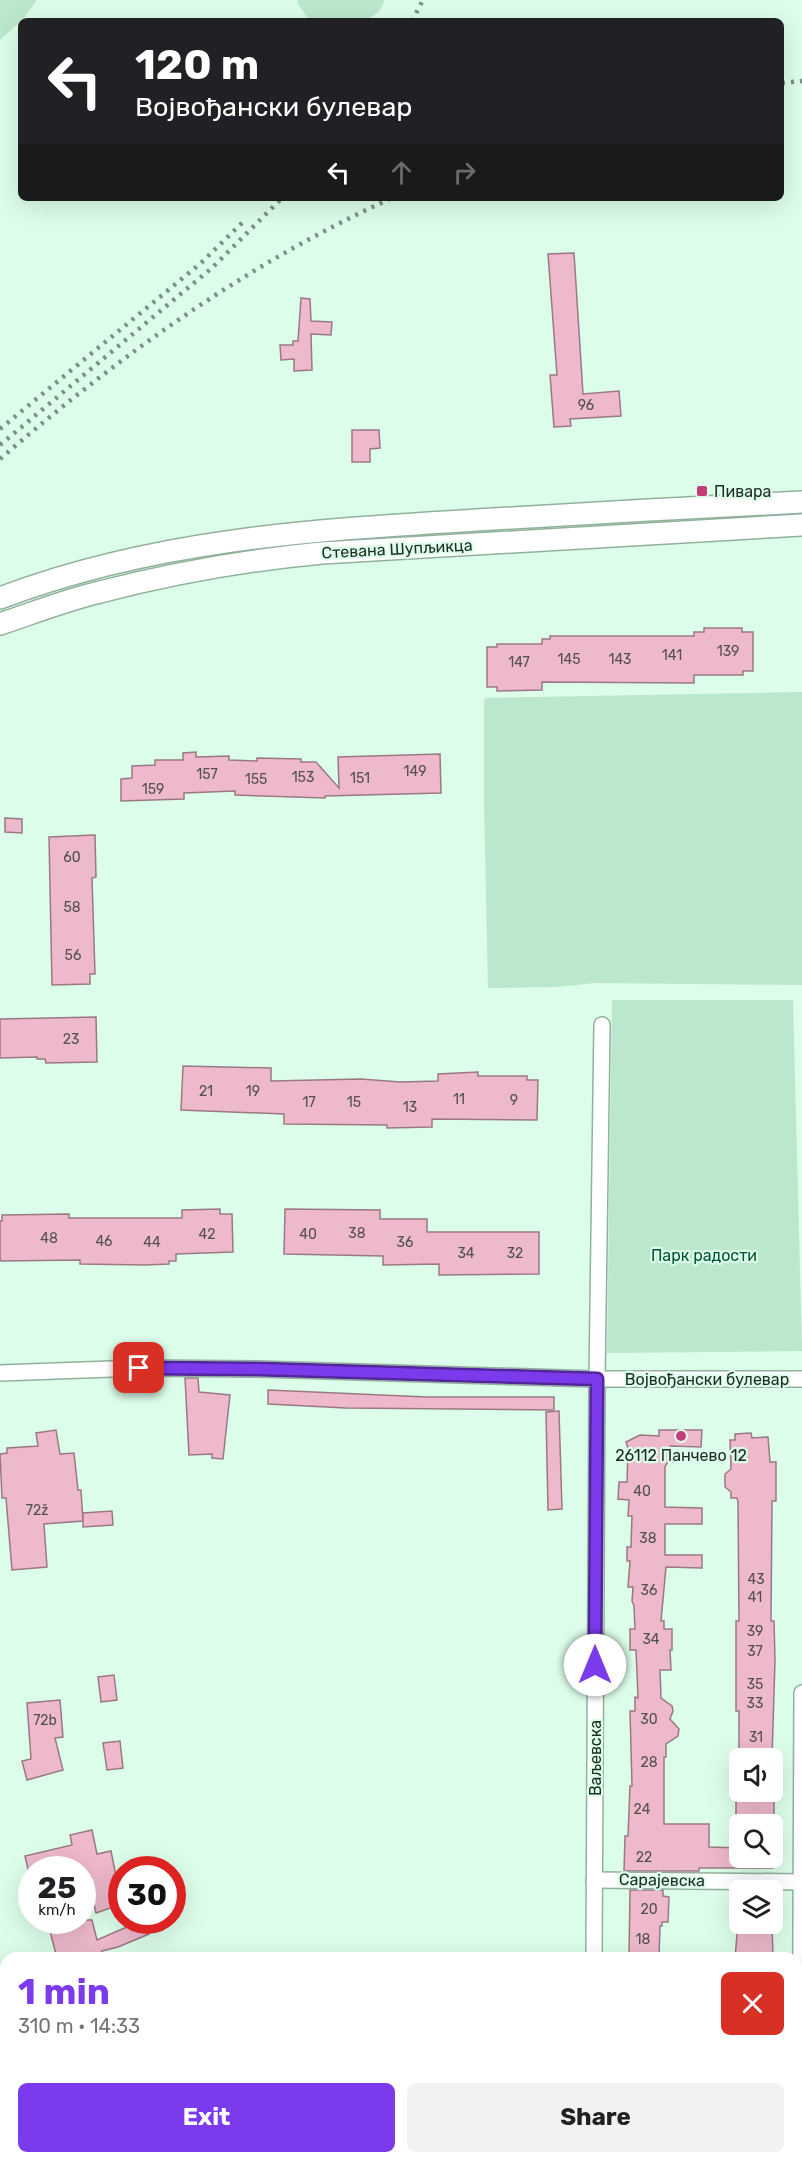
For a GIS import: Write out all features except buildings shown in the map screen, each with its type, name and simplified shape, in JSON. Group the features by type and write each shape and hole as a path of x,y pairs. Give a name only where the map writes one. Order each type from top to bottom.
{"main road":[{"name":"Стевана Шупљикца","path":"0,598 79,572 143,556 265,535 477,520 802,502"},
{"name":"Стевана Шупљикца","path":"0,624 98,592 159,578 265,559 322,553 802,525"}],"street":[{"name":"Ваљевска","path":"594,1952 597,1379 602,1025"},
{"name":"Војвођански булевар","path":"0,1373 139,1368 258,1369 597,1379 802,1379"},
{"path":"802,1693 802,1952"},
{"name":"Сарајевска","path":"594,1880 802,1882"}],"green space":[{"path":"0,0 37,0 24,18 18,18 18,24 0,40"},
{"path":"298,0 385,0 380,10 368,18 308,18 297,3"},
{"path":"802,692 802,985 595,983 556,987 488,988 484,802 485,698"},
{"name":"Парк радости","path":"612,1000 793,1000 802,1351 607,1353"}],"railway":[{"path":"414,18 423,0"},
{"path":"784,83 802,81"},
{"path":"0,445 213,267 279,201"},
{"path":"0,459 91,384 187,314 287,252 386,201"},
{"path":"0,429 201,263 243,222"}],"place":[{"name":"Пивара","path":"702,491"},
{"name":"26112 Панчево 12","path":"681,1436"}],"route":[{"path":"139,1368 258,1369 597,1379 595,1665"}]}
